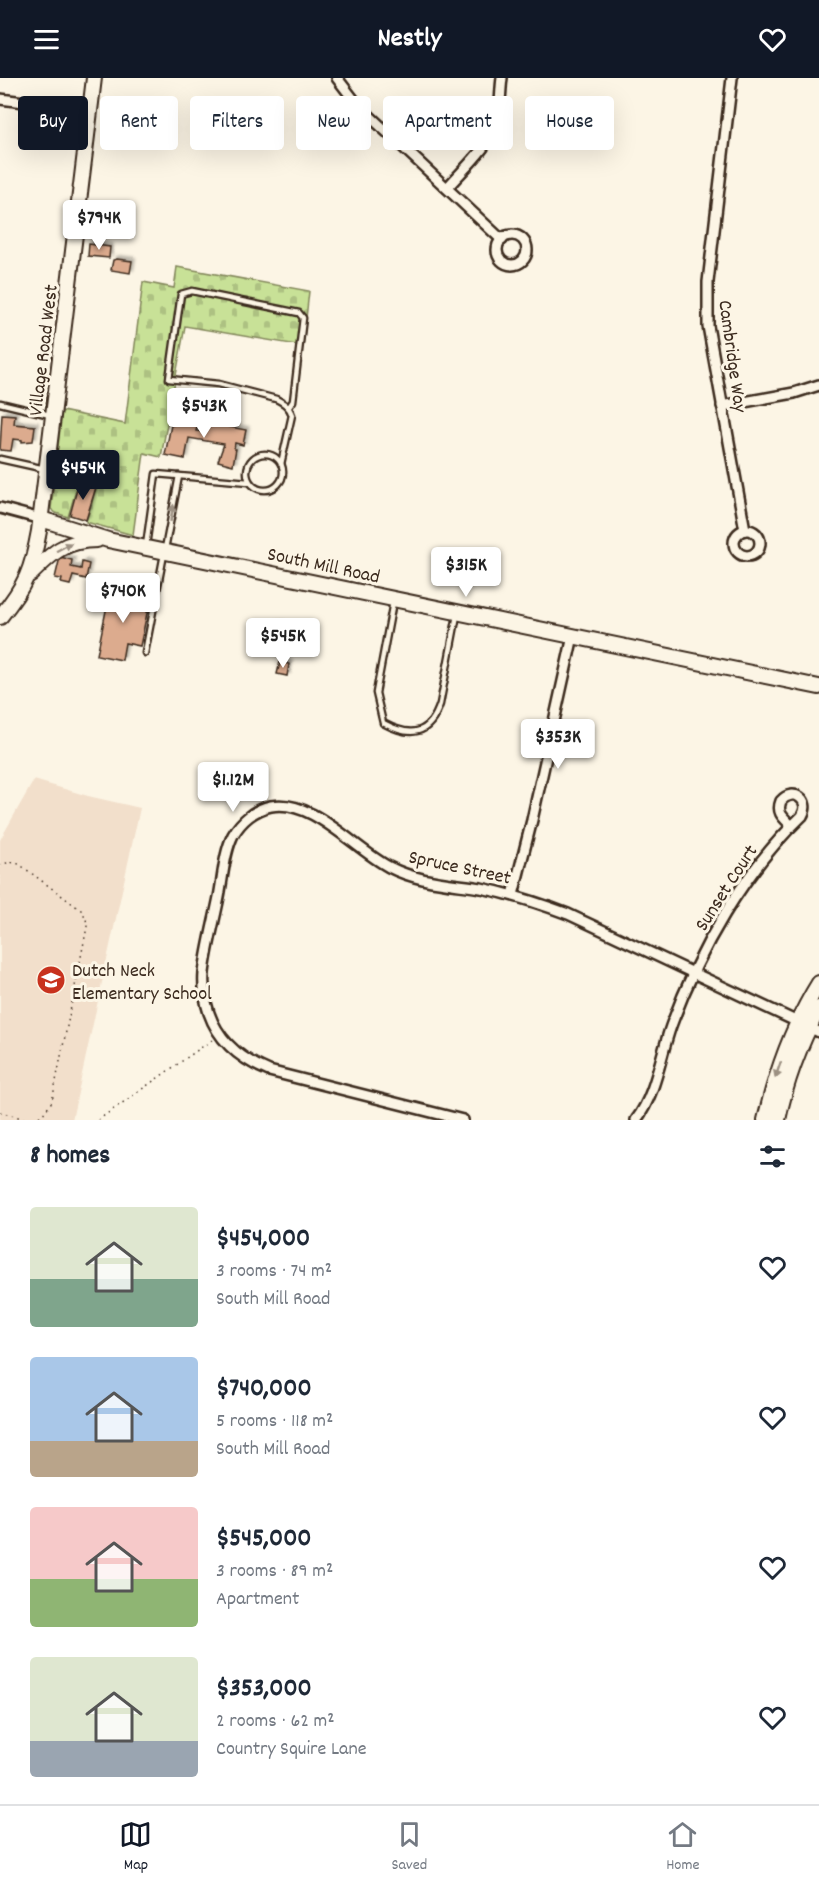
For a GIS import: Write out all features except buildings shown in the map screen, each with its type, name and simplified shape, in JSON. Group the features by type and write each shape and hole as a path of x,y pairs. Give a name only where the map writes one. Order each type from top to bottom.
{"street":[{"name":"Village Road West","path":"29,576 41,519 94,78"},
{"path":"337,78 357,104 502,240"},
{"path":"447,188 492,133 499,108 502,78"},
{"name":"Cambridge Way","path":"732,78 708,282 708,326 745,530"},
{"path":"0,99 90,110"},
{"path":"722,406 794,393 819,385"},
{"name":"South Mill Road","path":"0,508 108,540 146,546 819,687"},
{"path":"0,616 22,589 29,576 51,554 64,546 82,541 108,540"},
{"path":"513,895 573,636"},
{"name":"Spruce Street","path":"463,1120 269,1071 244,1059 223,1038 209,1012 205,998 204,972 228,847 238,827 258,811 280,805 294,806 313,813 376,860 395,870 435,882 513,895 568,914 808,1027"},
{"name":"Sunset Court","path":"694,973 733,902 769,852 792,826"},
{"path":"636,1120 650,1095 671,1026 694,973"},
{"path":"778,1120 786,1085 808,1027 819,983"},
{"path":"765,1120 774,1081 819,1008"}],"lane":[{"path":"281,464 278,459 267,454 256,456 248,465 246,476 258,490 271,490 283,476 281,464 291,415 289,407 292,401 303,318 299,313 192,291 181,294 169,379 219,384 276,399 289,407"},
{"path":"0,403 54,416"},
{"path":"0,459 47,470"},
{"path":"146,546 156,474 249,482"},
{"path":"145,653 179,476"},
{"path":"394,599 376,693 383,723 395,729 413,732 427,728 436,717 457,612"}],"path":[{"path":"0,866 10,862 19,864 81,910 86,918 87,927 52,1101 39,1118 31,1120 0,1112"},
{"path":"98,1120 213,1040"}],"shaded area":[{"name":"Dutch Neck Elementary School","path":"34,780 140,808 72,1120 0,1120 0,840"}],"green space":[{"path":"177,267 309,291 303,346 185,326 161,457 144,453 133,535 86,522 97,485 79,480 68,517 56,513 51,509 62,411 125,424 143,282 174,288"}],"place":[{"name":"Dutch Neck Elementary School","path":"51,980"}]}
